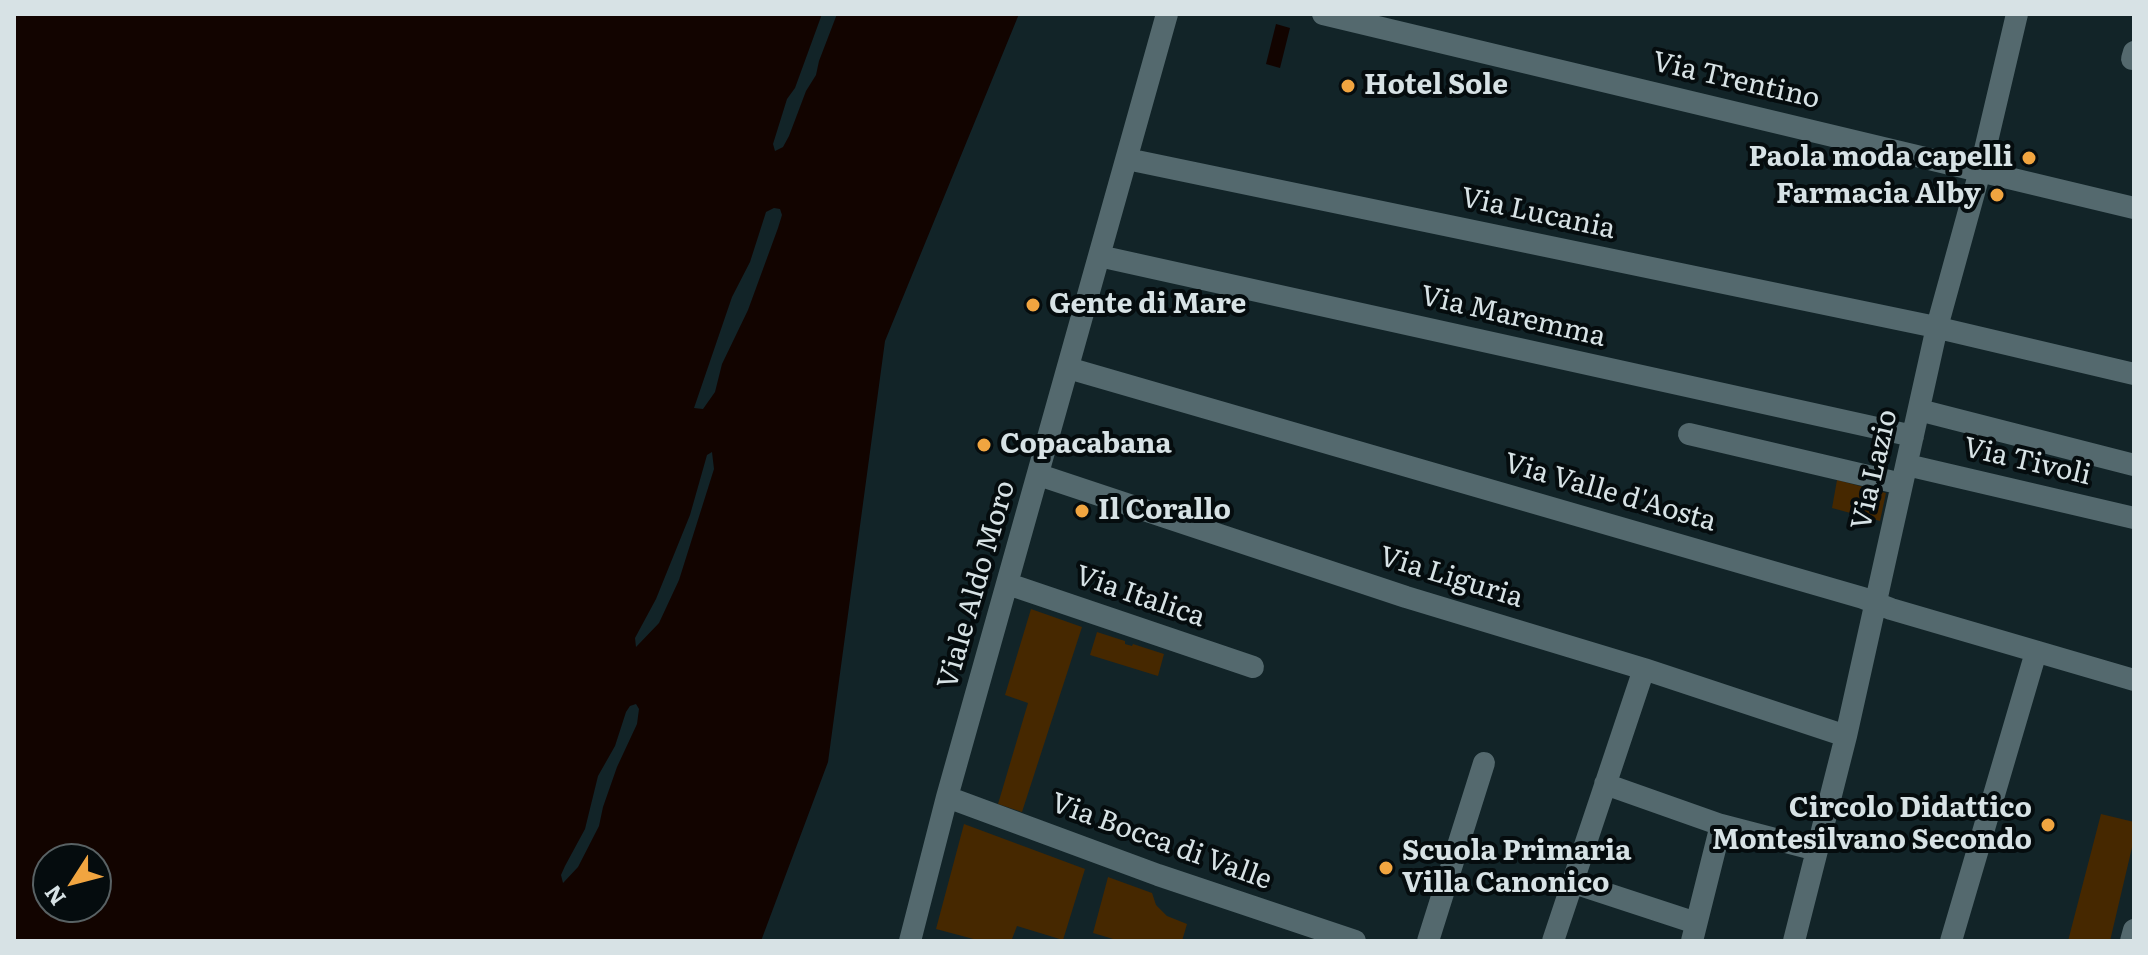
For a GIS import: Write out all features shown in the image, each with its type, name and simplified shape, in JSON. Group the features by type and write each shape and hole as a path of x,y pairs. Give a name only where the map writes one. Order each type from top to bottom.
{"street":[{"name":"Viale Aldo Moro","path":"910,941 947,797 1167,14"},
{"name":"Via Trentino","path":"1323,14 2134,208"},
{"name":"Via Lazio","path":"1794,941 1846,736 1937,327 1980,171 2017,14"},
{"name":"Via Lucania","path":"1127,159 1937,327 2134,374"},
{"name":"Via Maremma","path":"1099,256 1913,436"},
{"name":"Via Valle d'Aosta","path":"1068,368 1817,584 2134,680"},
{"path":"1919,410 2134,465"},
{"name":"Via Tivoli","path":"1689,434 2134,518"},
{"name":"Via Liguria","path":"1039,475 1406,597 1644,669 1846,736"},
{"name":"Via Italica","path":"1008,584 1253,667"},
{"path":"1951,941 2036,652"},
{"path":"1553,941 1644,669"},
{"path":"1428,941 1484,763"},
{"path":"1605,784 1721,825 1817,850"},
{"name":"Via Bocca di Valle","path":"947,797 1259,909 1316,935 1355,941"},
{"path":"1571,882 1694,932 1721,825"},
{"path":"2131,941 2134,930"}],"shaded area":[{"path":"14,14 1019,14 885,341 828,762 761,941 14,941"},
{"path":"1276,24 1290,28 1280,68 1266,64"},
{"path":"1837,480 1886,493 1880,521 1832,508"},
{"path":"1031,609 1082,627 1022,812 998,804 1028,703 1005,695"},
{"path":"1097,632 1125,641 1125,644 1164,654 1158,676 1090,655"},
{"path":"2101,814 2134,822 2134,839 2110,941 2068,941"},
{"path":"964,824 1085,869 1063,940 1017,926 1009,941 981,941 936,929"},
{"path":"1108,877 1152,893 1156,905 1167,916 1187,924 1182,941 1120,941 1093,933"}],"pier":[{"path":"822,14 837,14 816,75 806,91 789,136 783,147 775,151 773,144 787,99 795,88"},
{"path":"780,209 782,215 748,310 722,364 715,392 703,409 694,408 732,297 750,262 766,212"},
{"path":"712,452 714,469 679,580 659,623 636,647 635,638 656,599 690,515 707,455"},
{"path":"636,704 639,709 637,724 617,767 599,826 578,867 563,883 561,875 585,829 598,776 615,746 626,712"}],"place":[{"name":"Hotel Sole","path":"1348,86"},
{"name":"Paola moda capelli","path":"2029,158"},
{"name":"Farmacia Alby","path":"1997,195"},
{"name":"Gente di Mare","path":"1033,305"},
{"name":"Copacabana","path":"984,445"},
{"name":"Il Corallo","path":"1082,511"},
{"name":"Circolo Didattico Montesilvano Secondo","path":"2048,825"},
{"name":"Scuola Primaria Villa Canonico","path":"1386,868"}]}
